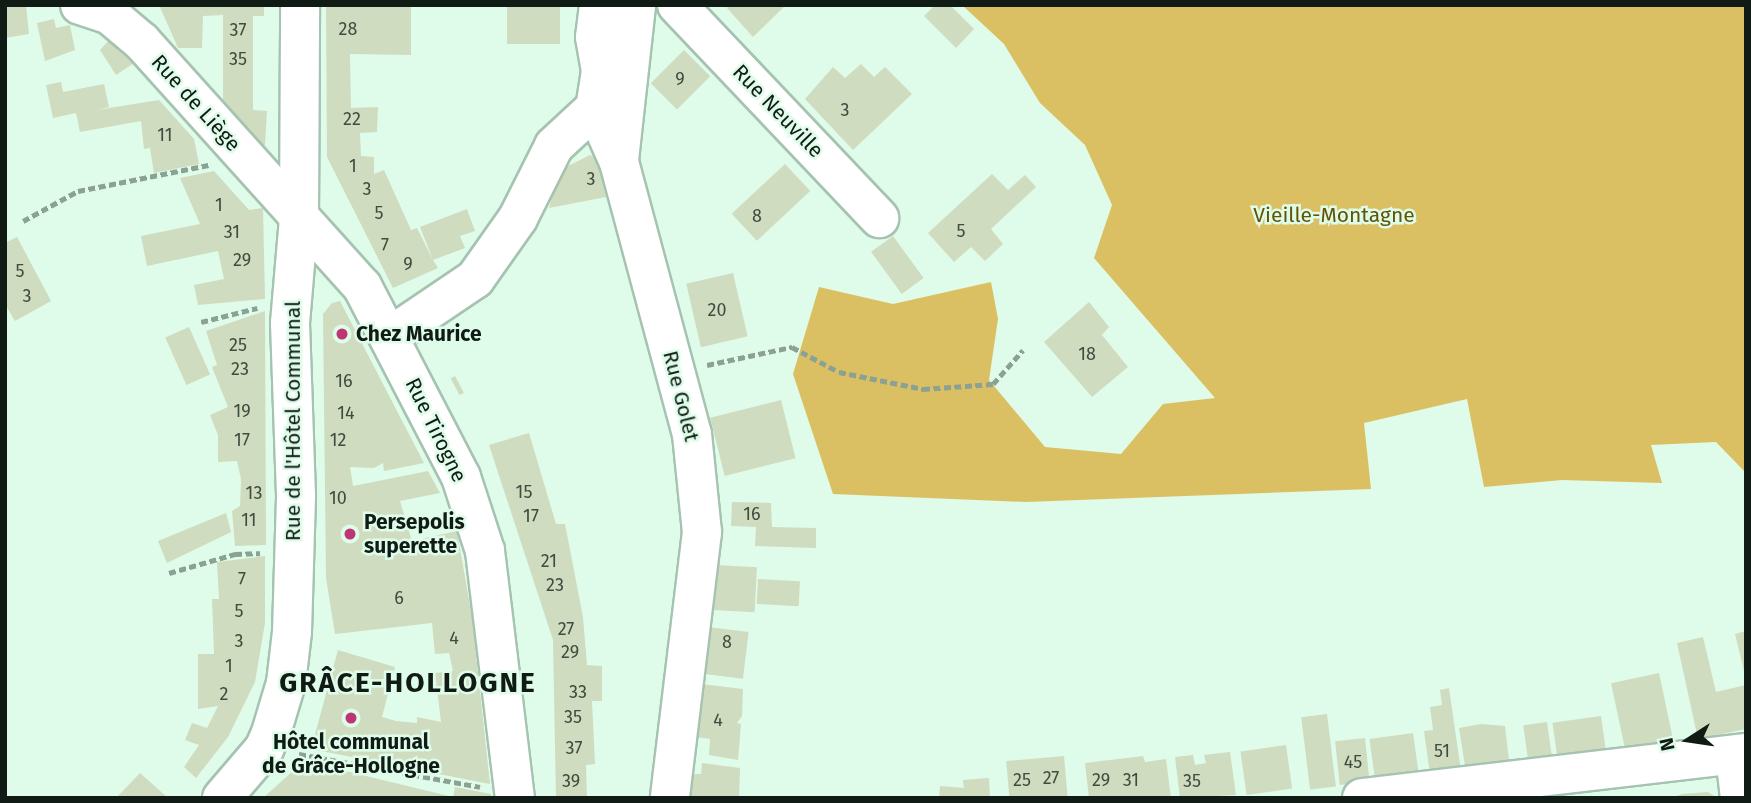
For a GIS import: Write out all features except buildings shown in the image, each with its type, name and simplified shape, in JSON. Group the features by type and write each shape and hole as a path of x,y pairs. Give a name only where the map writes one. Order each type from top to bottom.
{"street":[{"name":"Rue de Liège","path":"80,5 110,15 166,69 299,218"},
{"path":"144,5 166,69"},
{"name":"Rue de l'Hôtel Communal","path":"264,749 286,683 294,552 292,301 299,218 300,5"},
{"path":"389,337 475,279 517,218 554,146 595,108 601,71 595,37 599,5"},
{"path":"619,162 636,5"},
{"name":"Rue Neuville","path":"677,5 879,218"},
{"name":"Rue Golet","path":"595,108 619,162 692,434 702,532 670,798"},
{"name":"Rue Tirogne","path":"299,218 362,286 461,477 485,551 514,795"},
{"path":"222,798 264,749"},
{"path":"1362,798 1741,754 1740,798"}],"path":[{"path":"23,221 78,191 206,166 242,154"},
{"path":"201,323 292,301"},
{"path":"676,371 792,347 839,372 923,389 993,384 1023,350"},
{"path":"169,573 235,554 294,552"},
{"path":"264,749 514,795"}],"green space":[{"name":"Vieille-Montagne","path":"962,5 1746,5 1746,473 1716,442 1651,445 1662,483 1562,480 1484,487 1467,399 1364,423 1371,489 1026,502 833,494 793,374 819,287 893,304 991,282 998,319 989,380 1045,447 1121,454 1163,404 1215,398 1094,258 1112,205 1085,145 1040,103 1004,44"}],"place":[{"name":"Chez Maurice","path":"342,334"},
{"name":"Persepolis superette","path":"350,534"},
{"name":"Hôtel communal de Grâce-Hollogne","path":"351,718"}],"district":[{"name":"GRÂCE-HOLLOGNE","path":"408,683"}]}
